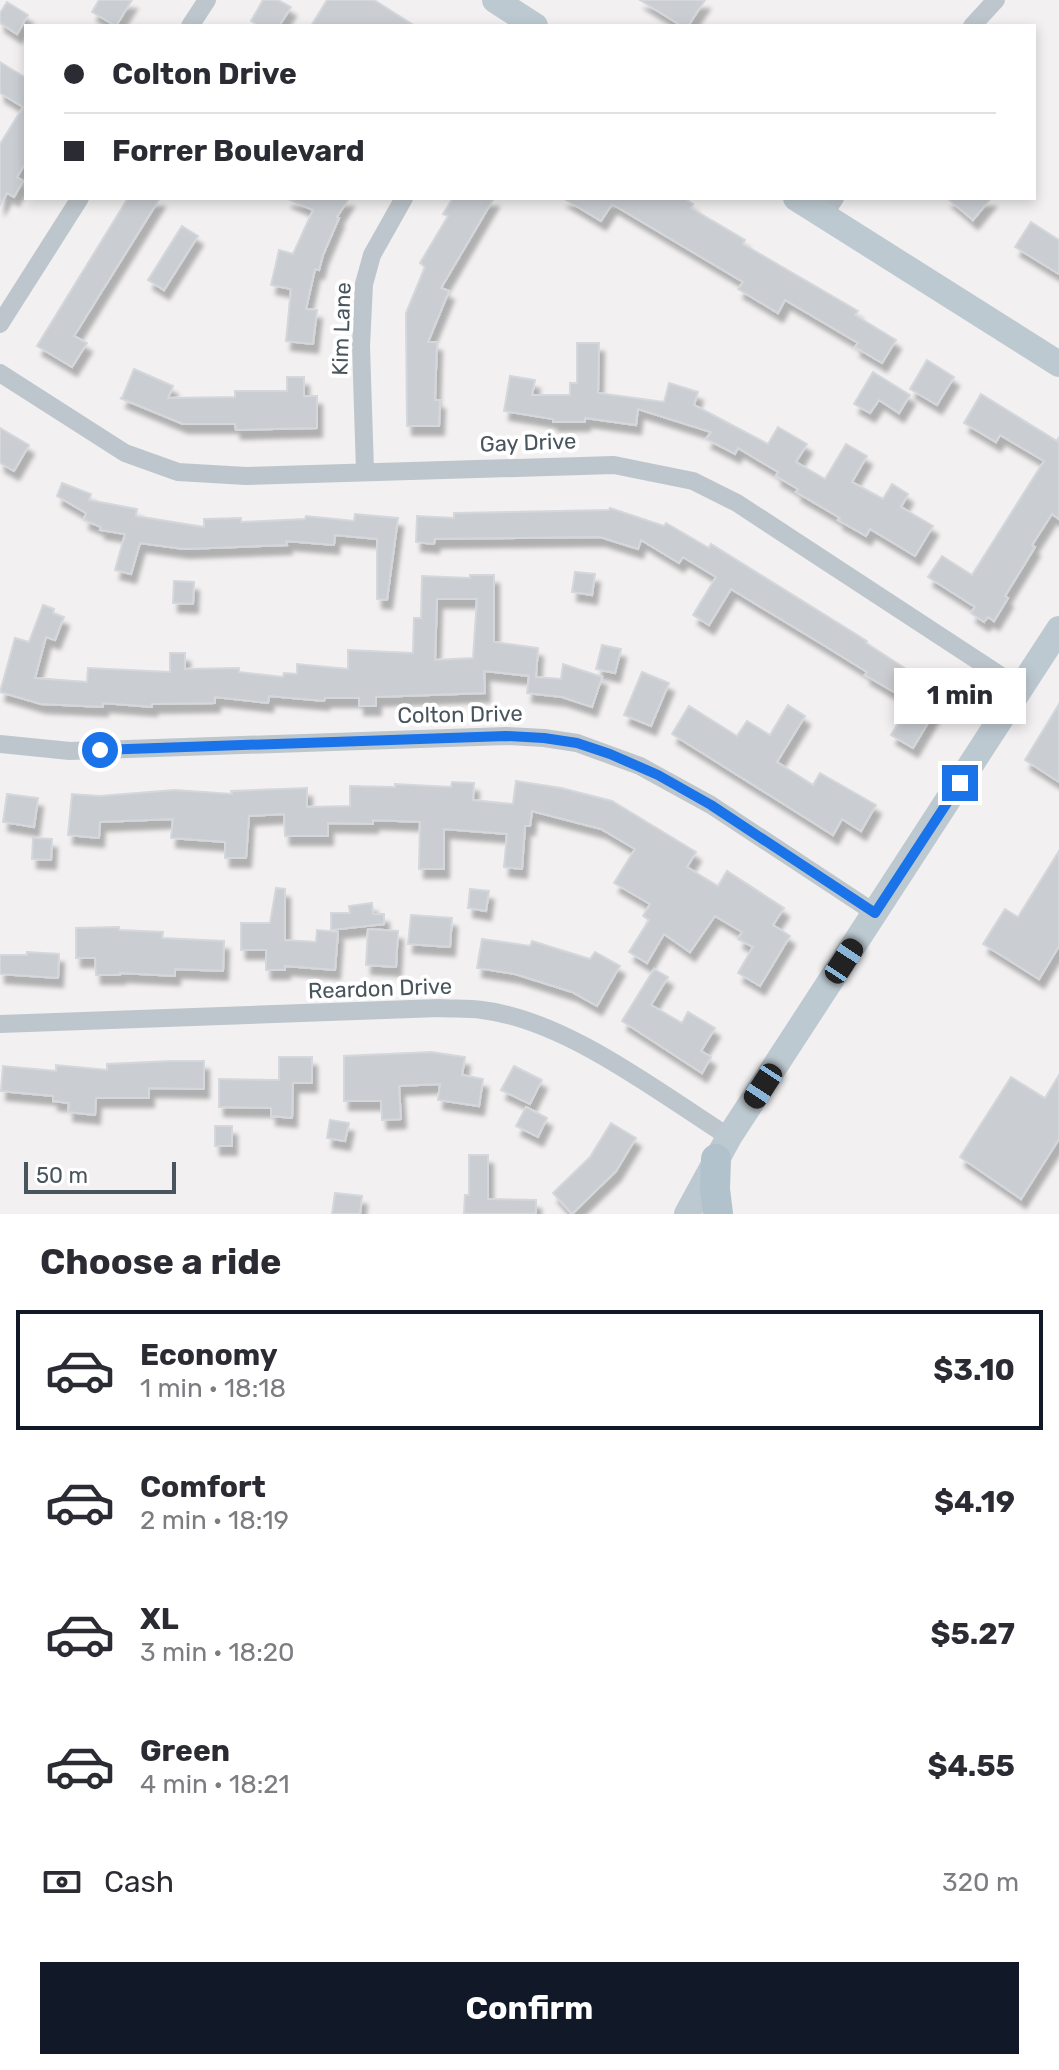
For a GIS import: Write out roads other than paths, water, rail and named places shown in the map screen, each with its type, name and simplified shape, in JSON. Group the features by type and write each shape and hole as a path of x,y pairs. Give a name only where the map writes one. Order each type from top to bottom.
{"main road":[{"path":"718,1214 715,1189 723,1148"}],"street":[{"path":"191,24 207,0"},
{"path":"495,0 523,23"},
{"path":"974,24 996,0"},
{"path":"0,324 79,200"},
{"name":"Kim Lane","path":"365,471 361,346 364,284 372,255 403,200"},
{"path":"803,200 829,207 1059,364"},
{"name":"Gay Drive","path":"0,373 125,453 178,472 246,476 614,465 693,481 737,503 1021,689"},
{"path":"687,1214 723,1148 1059,629"},
{"name":"Colton Drive","path":"0,744 70,751 506,736 577,743 675,783 875,913"},
{"name":"Reardon Drive","path":"0,1024 439,1008 484,1010 572,1038 723,1148"}]}
